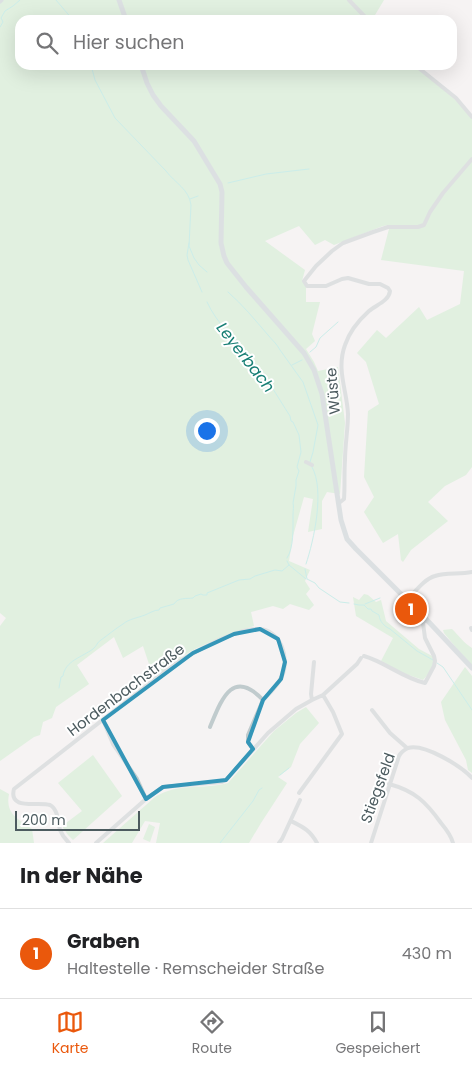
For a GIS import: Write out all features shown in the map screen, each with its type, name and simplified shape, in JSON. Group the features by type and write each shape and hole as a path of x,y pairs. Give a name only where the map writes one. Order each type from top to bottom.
{"main road":[{"path":"119,0 124,15"},
{"path":"143,70 153,95 194,140 220,184 222,192 221,243 224,256 232,270 246,287 304,353 314,370 322,394 342,520 345,534 350,544 426,619 472,668"}],"street":[{"path":"349,0 363,15"},
{"path":"421,70 456,98 472,117"},
{"name":"Wüste","path":"339,503 344,499 348,413 341,369 343,351 350,334 359,322 370,310 389,296 390,291 380,284 369,284 352,278 342,279 326,286 307,286 304,281 316,266 343,243 388,227 423,226 443,193 472,159"},
{"path":"306,462 312,465"},
{"path":"407,600 428,579 434,576 472,572"},
{"path":"96,843 146,799 163,787 222,782 226,780 268,733 296,709 323,695 357,664 362,657 373,658 402,675 423,683 427,682 435,661 425,638 423,624 426,619"},
{"name":"Hordenbachstraße","path":"69,843 60,830 54,809 50,806 21,804 17,802 14,799 14,789 173,665 193,653 234,634 263,629 271,632 278,639 282,646 285,662 281,678 262,700 248,735 248,742 253,749"},
{"path":"312,700 314,662"},
{"path":"210,726 220,702 235,687 241,686 252,689 262,700"},
{"path":"299,793 342,734 333,712 323,695"},
{"path":"372,710 390,734 407,748"},
{"path":"102,720 113,744 137,779 146,799"},
{"name":"Stiegsfeld","path":"371,843 398,756 407,748 417,748 430,752 455,764 472,778"},
{"path":"389,784 408,790 430,807 444,826 453,843"},
{"path":"279,843 300,800"},
{"path":"291,821 312,834 317,843"}],"highlighted area":[{"path":"260,629 278,639 285,662 281,679 263,700 248,742 253,749 226,780 163,787 146,799 103,720 193,653 234,634"}],"green space":[{"path":"0,0 384,0 375,15 15,15 15,70 419,70 472,115 472,467 466,475 445,486 428,502 448,521 411,550 403,562 401,560 398,534 383,543 364,512 374,497 364,477 368,411 379,404 366,362 357,353 377,330 386,338 419,307 427,320 460,304 464,271 381,260 390,225 334,245 325,240 315,245 299,226 265,241 305,270 302,281 306,285 306,302 320,302 312,334 315,341 306,349 318,371 338,367 345,423 340,494 327,492 322,501 322,529 308,532 313,499 304,497 293,536 289,561 310,570 305,581 310,589 306,594 314,605 309,610 290,604 283,609 273,606 251,612 254,626 197,648 166,668 214,643 153,676 143,646 123,658 114,637 77,665 89,684 56,707 52,718 43,722 40,735 34,737 0,761 0,626 6,618 0,613"},
{"path":"364,594 376,602 381,600 386,621 419,649 434,657 431,670 423,680 403,673 381,661 393,638 356,616 353,597 359,600"},
{"path":"452,629 472,648 472,665 443,630"},
{"path":"465,667 472,676 472,773 468,770 466,760 445,720 441,702"},
{"path":"306,707 319,723 300,744 291,767 278,777 287,783 249,843 156,843 160,823 145,821 132,843 103,843 161,793 180,788 228,783 274,731"},
{"path":"93,755 122,796 73,840 62,826 82,811 58,783"},
{"path":"0,789 9,794 9,806 14,815 32,829 34,843 0,843"},
{"path":"149,824 155,827 150,842 143,839"}],"waterway":[{"path":"0,27 3,22 1,18 5,11 20,0"},
{"name":"Leyerbach","path":"56,0 69,15"},
{"name":"Leyerbach","path":"92,70 95,80 115,118 188,195 191,205 189,246 194,258 207,272"},
{"path":"228,183 266,174 309,169"},
{"path":"190,199 198,196"},
{"path":"189,243 188,260 202,292"},
{"name":"Leyerbach","path":"228,292 244,307 276,344 303,382 318,425 310,462"},
{"name":"Leyerbach","path":"207,302 221,324 250,357 266,379 290,416 299,435 301,452 297,467 299,471 293,503 292,543 287,558"},
{"path":"310,352 316,347 320,338 338,322"},
{"path":"292,365 302,360"},
{"name":"Leyerbach","path":"306,564 315,529 318,501 318,488 312,467"},
{"path":"287,561 289,565 306,579"},
{"path":"59,688 61,677 70,663 93,649 100,641 128,621 174,604 180,599 193,598 201,594 207,595 207,593 239,580 250,579 275,570 282,571 289,565"},
{"name":"Leyerbach","path":"305,569 307,579 340,602 349,603"},
{"path":"365,604 380,598"},
{"name":"Leyerbach","path":"354,604 364,605 371,609 379,615 384,625 417,651 433,660"},
{"name":"Leyerbach","path":"437,663 443,667 472,710"},
{"path":"280,775 289,768"},
{"path":"220,843 262,788"}],"place":[{"name":"Graben","path":"411,609"}]}
